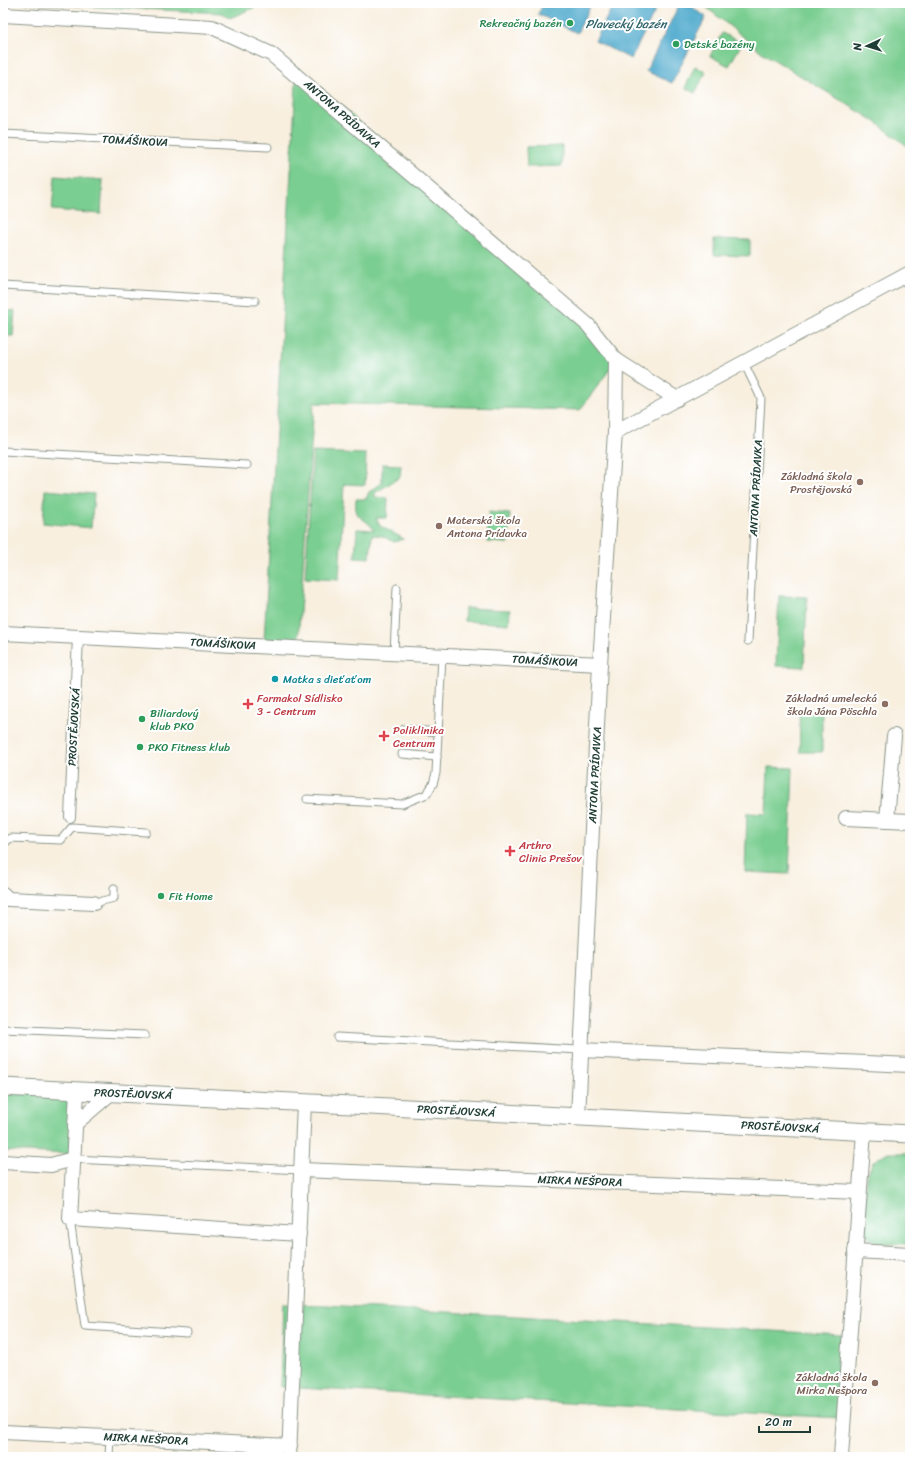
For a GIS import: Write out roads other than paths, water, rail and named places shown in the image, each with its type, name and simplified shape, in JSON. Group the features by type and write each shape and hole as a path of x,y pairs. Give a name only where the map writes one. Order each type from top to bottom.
{"street":[{"name":"ANTONA PRÍDAVKA","path":"3,15 212,27 271,54 588,325 616,360 677,399"},
{"path":"615,432 910,273"},
{"name":"ANTONA PRÍDAVKA","path":"578,1117 580,1050 600,664 615,432 616,360"},
{"name":"TOMÁŠIKOVA","path":"3,633 600,664"},
{"name":"PROSTĚJOVSKÁ","path":"70,817 78,637"},
{"path":"887,820 894,736"},
{"path":"846,818 910,821"},
{"path":"3,894 8,899 94,903"},
{"path":"580,1050 910,1065"},
{"name":"PROSTĚJOVSKÁ","path":"3,1087 910,1134"},
{"path":"77,1092 70,1218 299,1234"},
{"path":"75,1124 111,1093"},
{"name":"MIRKA NEŠPORA","path":"3,1432 110,1437 289,1452 304,1103"},
{"path":"841,1457 864,1132"},
{"path":"3,1162 51,1165 73,1159"},
{"name":"MIRKA NEŠPORA","path":"301,1170 859,1192"},
{"path":"855,1251 910,1254"}],"lane":[{"name":"TOMÁŠIKOVA","path":"3,134 268,148"},
{"path":"3,286 255,300"},
{"name":"ANTONA PRÍDAVKA","path":"744,363 761,398 748,641"},
{"path":"3,451 247,464"},
{"path":"394,653 397,588"},
{"path":"307,799 402,804 428,794 433,784 437,757 442,656"},
{"path":"404,729 438,732"},
{"path":"402,754 437,757"},
{"path":"3,845 10,838 61,840 72,827 146,832"},
{"path":"94,903 114,898 114,888"},
{"path":"3,1029 145,1035"},
{"path":"337,1037 580,1050"},
{"path":"73,1159 301,1170"},
{"path":"70,1218 85,1326 187,1333"},
{"path":"109,1457 110,1437"}],"water":[{"name":"Rekreačný bazén","path":"544,3 592,3 577,33 538,14"},
{"name":"Plavecký bazén","path":"614,3 659,3 631,59 595,41"},
{"name":"Detské bazény","path":"680,3 687,3 706,17 672,83 646,71"}],"place":[{"name":"Rekreačný bazén","path":"570,23"},
{"name":"Detské bazény","path":"676,44"},
{"name":"Základná škola Prostějovská","path":"860,482"},
{"name":"Materská škola Antona Prídavka","path":"439,526"},
{"name":"Matka s dieťaťom","path":"275,679"},
{"name":"Farmakol Sídlisko 3 - Centrum","path":"248,704"},
{"name":"Základná umelecká škola Jána Pöschla","path":"885,704"},
{"name":"Biliardový klub PKO","path":"142,719"},
{"name":"Poliklinika Centrum","path":"384,736"},
{"name":"PKO Fitness klub","path":"140,747"},
{"name":"Arthro Clinic Prešov","path":"510,851"},
{"name":"Fit Home","path":"161,896"},
{"name":"Základná škola Mirka Nešpora","path":"875,1383"}]}
